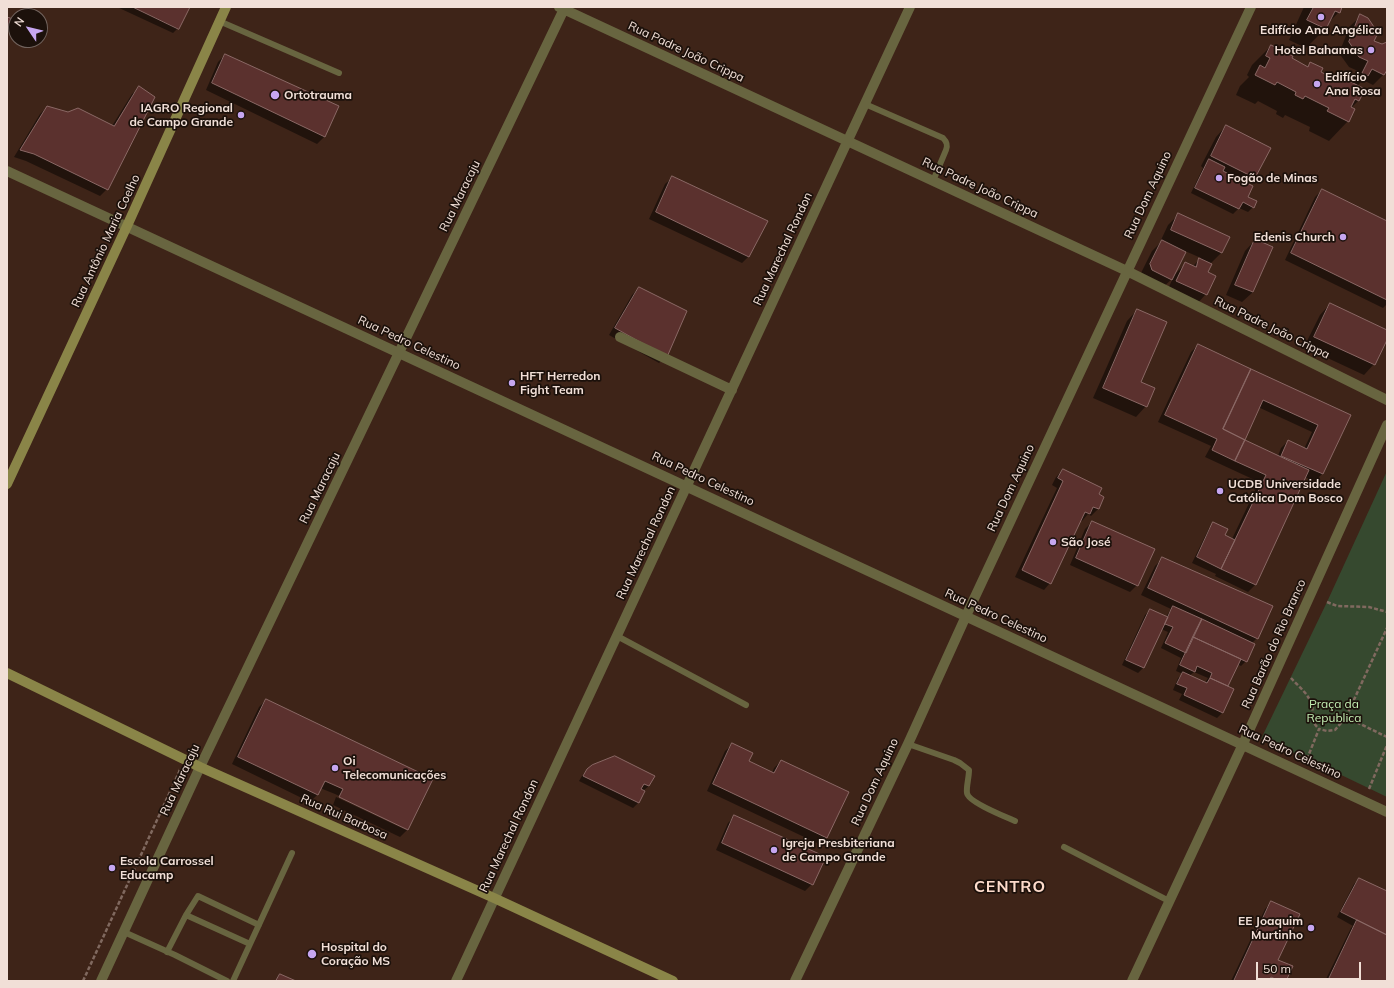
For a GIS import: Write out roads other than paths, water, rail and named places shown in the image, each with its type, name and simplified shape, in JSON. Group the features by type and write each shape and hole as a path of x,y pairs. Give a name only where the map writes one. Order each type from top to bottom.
{"street":[{"name":"Rua Antônio Maria Coelho","path":"7,484 127,226 226,7"},
{"name":"Rua Marechal Rondon","path":"456,981 910,7"},
{"name":"Rua Dom Aquino","path":"795,981 908,744 966,616 1251,7"},
{"name":"Rua Padre João Crippa","path":"562,8 1127,271 1387,400"},
{"name":"Rua Maracaju","path":"101,981 200,767 562,8"},
{"name":"Rua Pedro Celestino","path":"7,171 1387,812"},
{"path":"620,337 732,390"},
{"name":"Rua Barão do Rio Branco","path":"1132,981 1243,744 1387,425"},
{"name":"Rua Rui Barbosa","path":"7,673 200,767 494,898 673,981"}],"lane":[{"path":"219,21 339,73"},
{"path":"865,104 945,140 947,146 946,150 933,181"},
{"path":"617,636 746,705"},
{"path":"908,744 960,763 969,770 966,792 969,797 1015,821"},
{"path":"1064,847 1169,901"},
{"path":"233,981 292,853"},
{"path":"167,952 186,915 198,896 259,925"},
{"path":"186,915 250,944"},
{"path":"124,932 227,981"}],"place":[{"name":"Edifício Ana Angélica","path":"1321,17"},
{"name":"Hotel Bahamas","path":"1371,50"},
{"name":"Edifício Ana Rosa","path":"1317,84"},
{"name":"Ortotrauma","path":"275,95"},
{"name":"IAGRO Regional de Campo Grande","path":"241,115"},
{"name":"Fogão de Minas","path":"1219,178"},
{"name":"Edenis Church","path":"1343,237"},
{"name":"HFT Herredon Fight Team","path":"512,383"},
{"name":"UCDB Universidade Católica Dom Bosco","path":"1220,491"},
{"name":"São José","path":"1053,542"},
{"name":"Oi Telecomunicações","path":"335,768"},
{"name":"Igreja Presbiteriana de Campo Grande","path":"774,850"},
{"name":"Escola Carrossel Educamp","path":"112,868"},
{"name":"EE Joaquim Murtinho","path":"1311,928"},
{"name":"Hospital do Coração MS","path":"312,954"}],"district":[{"name":"CENTRO","path":"1010,887"}],"park label":[{"name":"Praça da Republica","path":"1334,711"}]}
